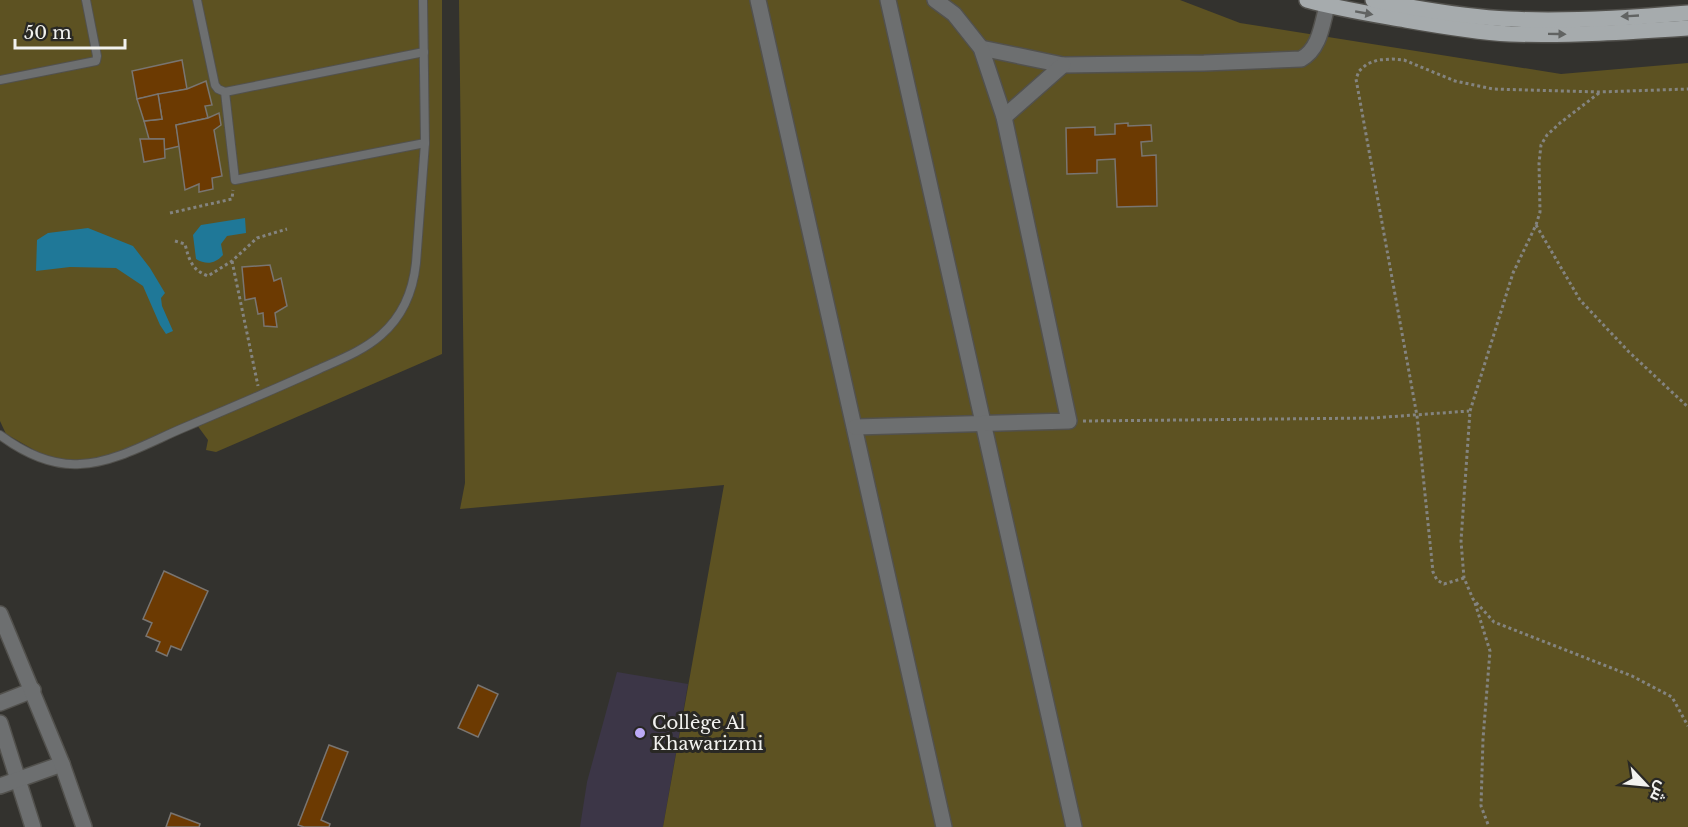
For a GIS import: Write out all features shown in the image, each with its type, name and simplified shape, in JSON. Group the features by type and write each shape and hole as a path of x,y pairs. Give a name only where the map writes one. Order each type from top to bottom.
{"main road":[{"path":"1307,0 1327,6 1464,29 1510,34 1578,34 1688,28"},
{"path":"1373,0 1411,8 1509,19 1688,13"}],"street":[{"path":"758,0 944,827"},
{"path":"888,0 1074,827"},
{"path":"855,427 1069,421 1004,117 981,48 954,14 935,0"},
{"path":"981,48 1063,65 1302,59 1317,43 1327,6"},
{"path":"1004,117 1063,65"},
{"path":"0,614 33,690 84,827"},
{"path":"0,703 33,690"},
{"path":"0,723 33,827"},
{"path":"0,786 62,764"}],"lane":[{"path":"0,80 96,61 86,0"},
{"path":"197,0 213,78 218,89 225,92 424,52"},
{"path":"0,435 25,451 46,460 68,464 88,464 106,460 260,396 361,350 383,334 407,302 415,276 425,143 423,0"},
{"path":"225,92 235,180 425,143"}],"path":[{"path":"1464,578 1444,584 1437,580 1433,572 1417,416 1356,79 1359,71 1367,64 1392,58 1404,60 1433,74 1473,86 1535,92 1688,89"},
{"path":"1489,827 1481,806 1483,739 1490,651 1464,578 1461,541 1470,411 1513,273 1540,212 1539,163 1542,145 1547,135 1599,92"},
{"path":"170,213 232,199 235,180"},
{"path":"1536,225 1580,300 1629,352 1688,407"},
{"path":"175,241 185,244 197,272 207,276 232,261 257,238 287,229"},
{"path":"232,261 260,396"},
{"path":"1069,421 1373,418 1470,411"},
{"path":"1473,599 1494,622 1632,675 1672,697 1688,726"}],"shaded area":[{"path":"0,0 442,0 442,354 216,452 206,450 208,440 197,425 100,462 50,459 6,434 0,421"},
{"path":"459,0 1180,0 1240,23 1561,74 1688,63 1688,827 663,827 724,485 460,509 465,483"},
{"name":"Collège Al Khawarizmi","path":"617,672 688,684 663,827 580,827 587,782"}],"water":[{"path":"245,218 246,233 227,236 221,244 223,255 220,258 210,263 196,259 193,235 201,225"},
{"path":"88,228 133,246 165,293 161,298 162,306 173,331 166,334 160,325 143,286 116,268 70,267 36,271 37,240 48,233"}],"building":[{"path":"182,60 187,89 137,99 132,71"},
{"path":"206,81 212,105 205,106 208,118 176,125 180,146 163,150 164,139 149,139 144,121 162,119 158,94 187,89"},
{"path":"158,94 162,119 144,121 137,99"},
{"path":"219,113 221,125 214,130 222,176 212,178 213,189 199,192 199,184 185,190 176,125 208,118"},
{"path":"1128,123 1128,126 1151,125 1152,141 1141,142 1142,156 1156,155 1157,206 1117,207 1115,159 1097,160 1097,173 1067,174 1066,128 1095,127 1095,135 1115,134 1115,124"},
{"path":"140,139 164,139 165,158 144,162"},
{"path":"270,265 274,281 281,278 287,306 275,313 277,327 264,326 263,313 258,314 255,298 245,300 242,267"},
{"path":"164,571 208,591 181,650 171,646 167,656 156,651 160,642 146,636 152,623 143,619"},
{"path":"478,685 498,694 478,737 458,728"},
{"path":"329,745 348,752 321,820 330,824 329,827 298,825"},
{"path":"171,813 200,824 199,827 166,827"}],"place":[{"name":"Collège Al Khawarizmi","path":"640,733"}]}
